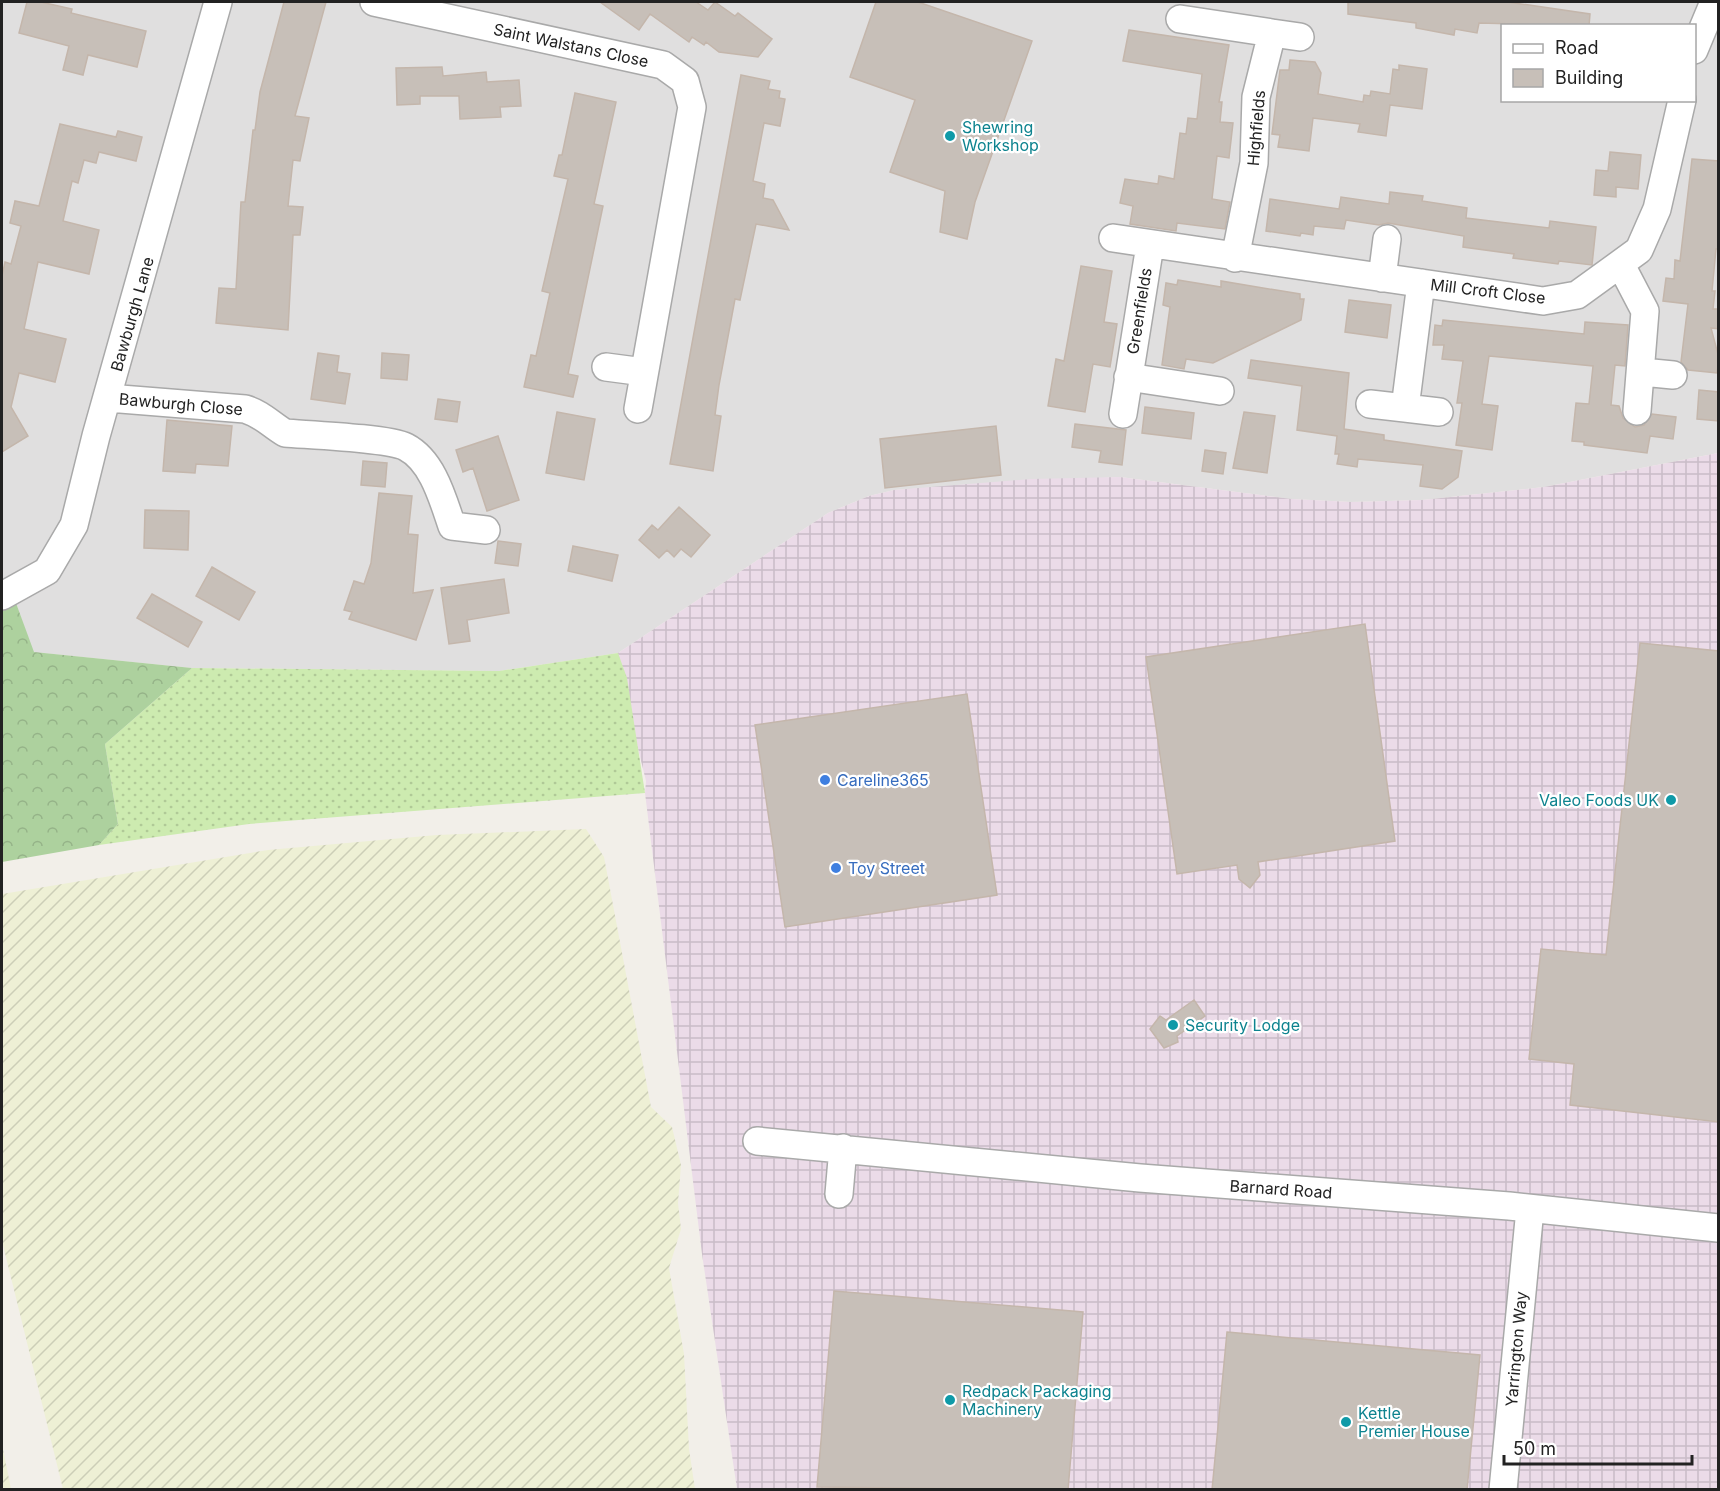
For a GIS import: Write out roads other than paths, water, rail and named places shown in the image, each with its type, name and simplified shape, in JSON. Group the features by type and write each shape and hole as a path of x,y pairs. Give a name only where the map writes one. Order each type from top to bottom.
{"street":[{"name":"Bawburgh Lane","path":"2,596 47,571 74,525 218,2"},
{"name":"Saint Walstans Close","path":"374,2 663,65 685,81 692,106 638,409"},
{"path":"1696,47 1714,2"},
{"path":"1180,19 1300,37"},
{"name":"Highfields","path":"1235,258 1254,163 1256,97 1272,33"},
{"name":"Mill Croft Close","path":"1113,238 1235,258 1543,301 1578,295 1639,250 1657,209 1682,102"},
{"path":"1382,278 1387,239"},
{"name":"Greenfields","path":"1122,414 1150,245"},
{"path":"1621,265 1645,311 1642,372 1637,411"},
{"path":"1405,408 1421,283"},
{"path":"606,367 644,372"},
{"path":"1642,372 1673,375"},
{"name":"Greenfields","path":"1128,377 1220,391"},
{"name":"Bawburgh Close","path":"108,398 245,409 263,415 285,433 405,447 424,464 440,491 452,526 486,530"},
{"path":"1370,404 1439,412"},
{"name":"Barnard Road","path":"757,1141 1140,1178 1530,1209 1719,1228"},
{"path":"839,1194 843,1148"},
{"name":"Yarrington Way","path":"1503,1490 1530,1209"}],"place":[{"name":"Shewring Workshop","path":"950,136"},
{"name":"Careline365","path":"825,780"},
{"name":"Valeo Foods UK","path":"1671,800"},
{"name":"Toy Street","path":"836,868"},
{"name":"Security Lodge","path":"1173,1025"},
{"name":"Redpack Packaging Machinery","path":"950,1400"},
{"name":"Kettle Premier House","path":"1346,1422"}]}
